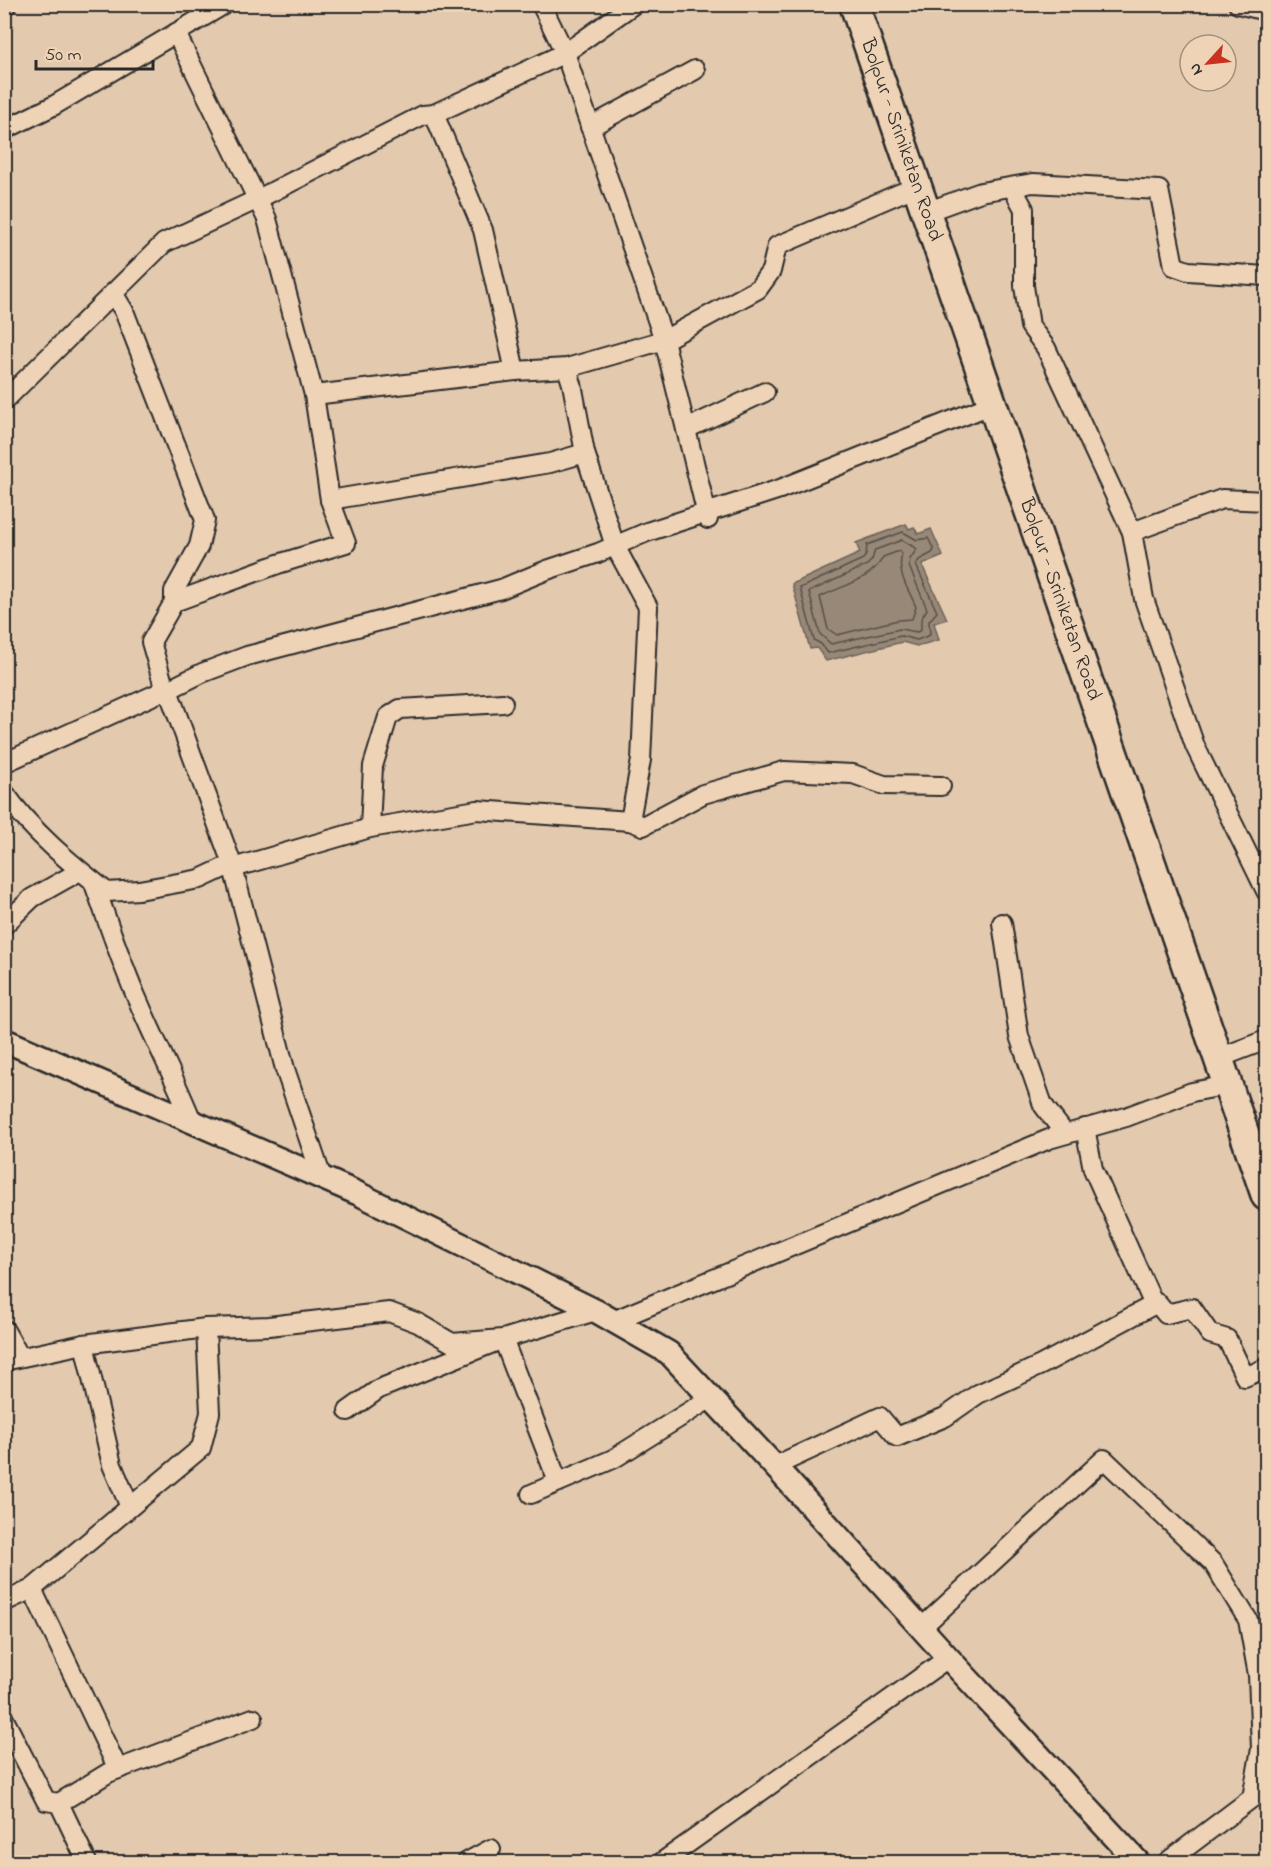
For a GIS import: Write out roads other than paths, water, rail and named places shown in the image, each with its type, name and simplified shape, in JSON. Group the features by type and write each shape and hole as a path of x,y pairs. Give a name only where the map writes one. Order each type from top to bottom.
{"main road":[{"name":"Bolpur - Sriniketan Road","path":"854,4 1266,1196"}],"street":[{"path":"4,130 53,106 225,4"},
{"path":"541,4 565,53 664,340 707,516"},
{"path":"4,400 164,243 258,199 423,115 434,114 565,53 634,4"},
{"path":"1238,4 1266,11"},
{"path":"174,603 278,564 346,543 330,500 314,396 267,219 176,33"},
{"path":"590,126 695,70"},
{"path":"434,114 483,230 515,371"},
{"path":"314,396 515,371 567,368 664,340 758,289 771,271 777,246 921,199 1033,183 1159,190 1174,266 1188,271 1266,276"},
{"path":"1012,187 1024,209 1024,286 1030,326 1046,348 1132,532 1144,599 1196,746 1266,891"},
{"path":"4,763 165,690 151,642 174,603 174,591 199,546 205,520 124,311 113,293"},
{"path":"567,368 585,453 615,546 648,607 641,760 630,821"},
{"path":"686,429 765,392"},
{"path":"322,1178 285,1069 232,866 168,690 202,673 247,656 501,589 547,570 780,489 993,404"},
{"path":"330,500 550,463 585,453"},
{"path":"1132,532 1221,500 1266,501"},
{"path":"370,828 373,766 388,717 400,709 503,703"},
{"path":"4,792 17,810 106,892 140,890 200,879 232,866 370,828 477,810 630,821 643,826 703,794 784,771 853,774 884,785 941,786"},
{"path":"4,925 32,898 87,876"},
{"path":"87,876 139,1003 192,1121"},
{"path":"1002,923 1019,1036 1043,1106 1065,1134"},
{"path":"4,1040 357,1193 605,1316 669,1353 1138,1863"},
{"path":"1219,1058 1266,1040"},
{"path":"4,1329 12,1359 84,1344 206,1328 269,1326 389,1312 418,1323 452,1343 503,1339 605,1316 1028,1147 1192,1092 1228,1085"},
{"path":"1085,1128 1093,1169 1154,1305"},
{"path":"775,1466 880,1417 897,1437 945,1418 978,1394 1041,1365 1157,1303 1166,1314 1192,1308 1210,1334 1227,1339 1245,1377 1266,1368"},
{"path":"4,1602 32,1589 201,1448 210,1413 206,1328"},
{"path":"348,1411 379,1389 503,1339"},
{"path":"503,1339 558,1482"},
{"path":"84,1344 112,1465 130,1507"},
{"path":"531,1494 613,1459 711,1398"},
{"path":"921,1628 1104,1460 1183,1534 1213,1563 1248,1620 1258,1675 1261,1749 1252,1798 1167,1863"},
{"path":"32,1589 117,1769"},
{"path":"662,1863 948,1658"},
{"path":"4,1719 46,1801 59,1803 117,1769 253,1718"},
{"path":"59,1803 87,1863"},
{"path":"467,1863 491,1850"}],"water":[{"path":"906,524 909,529 914,527 918,534 931,529 943,556 922,565 947,619 934,623 939,640 917,646 902,642 826,661 817,648 810,649 792,584 860,553 856,543"}]}
